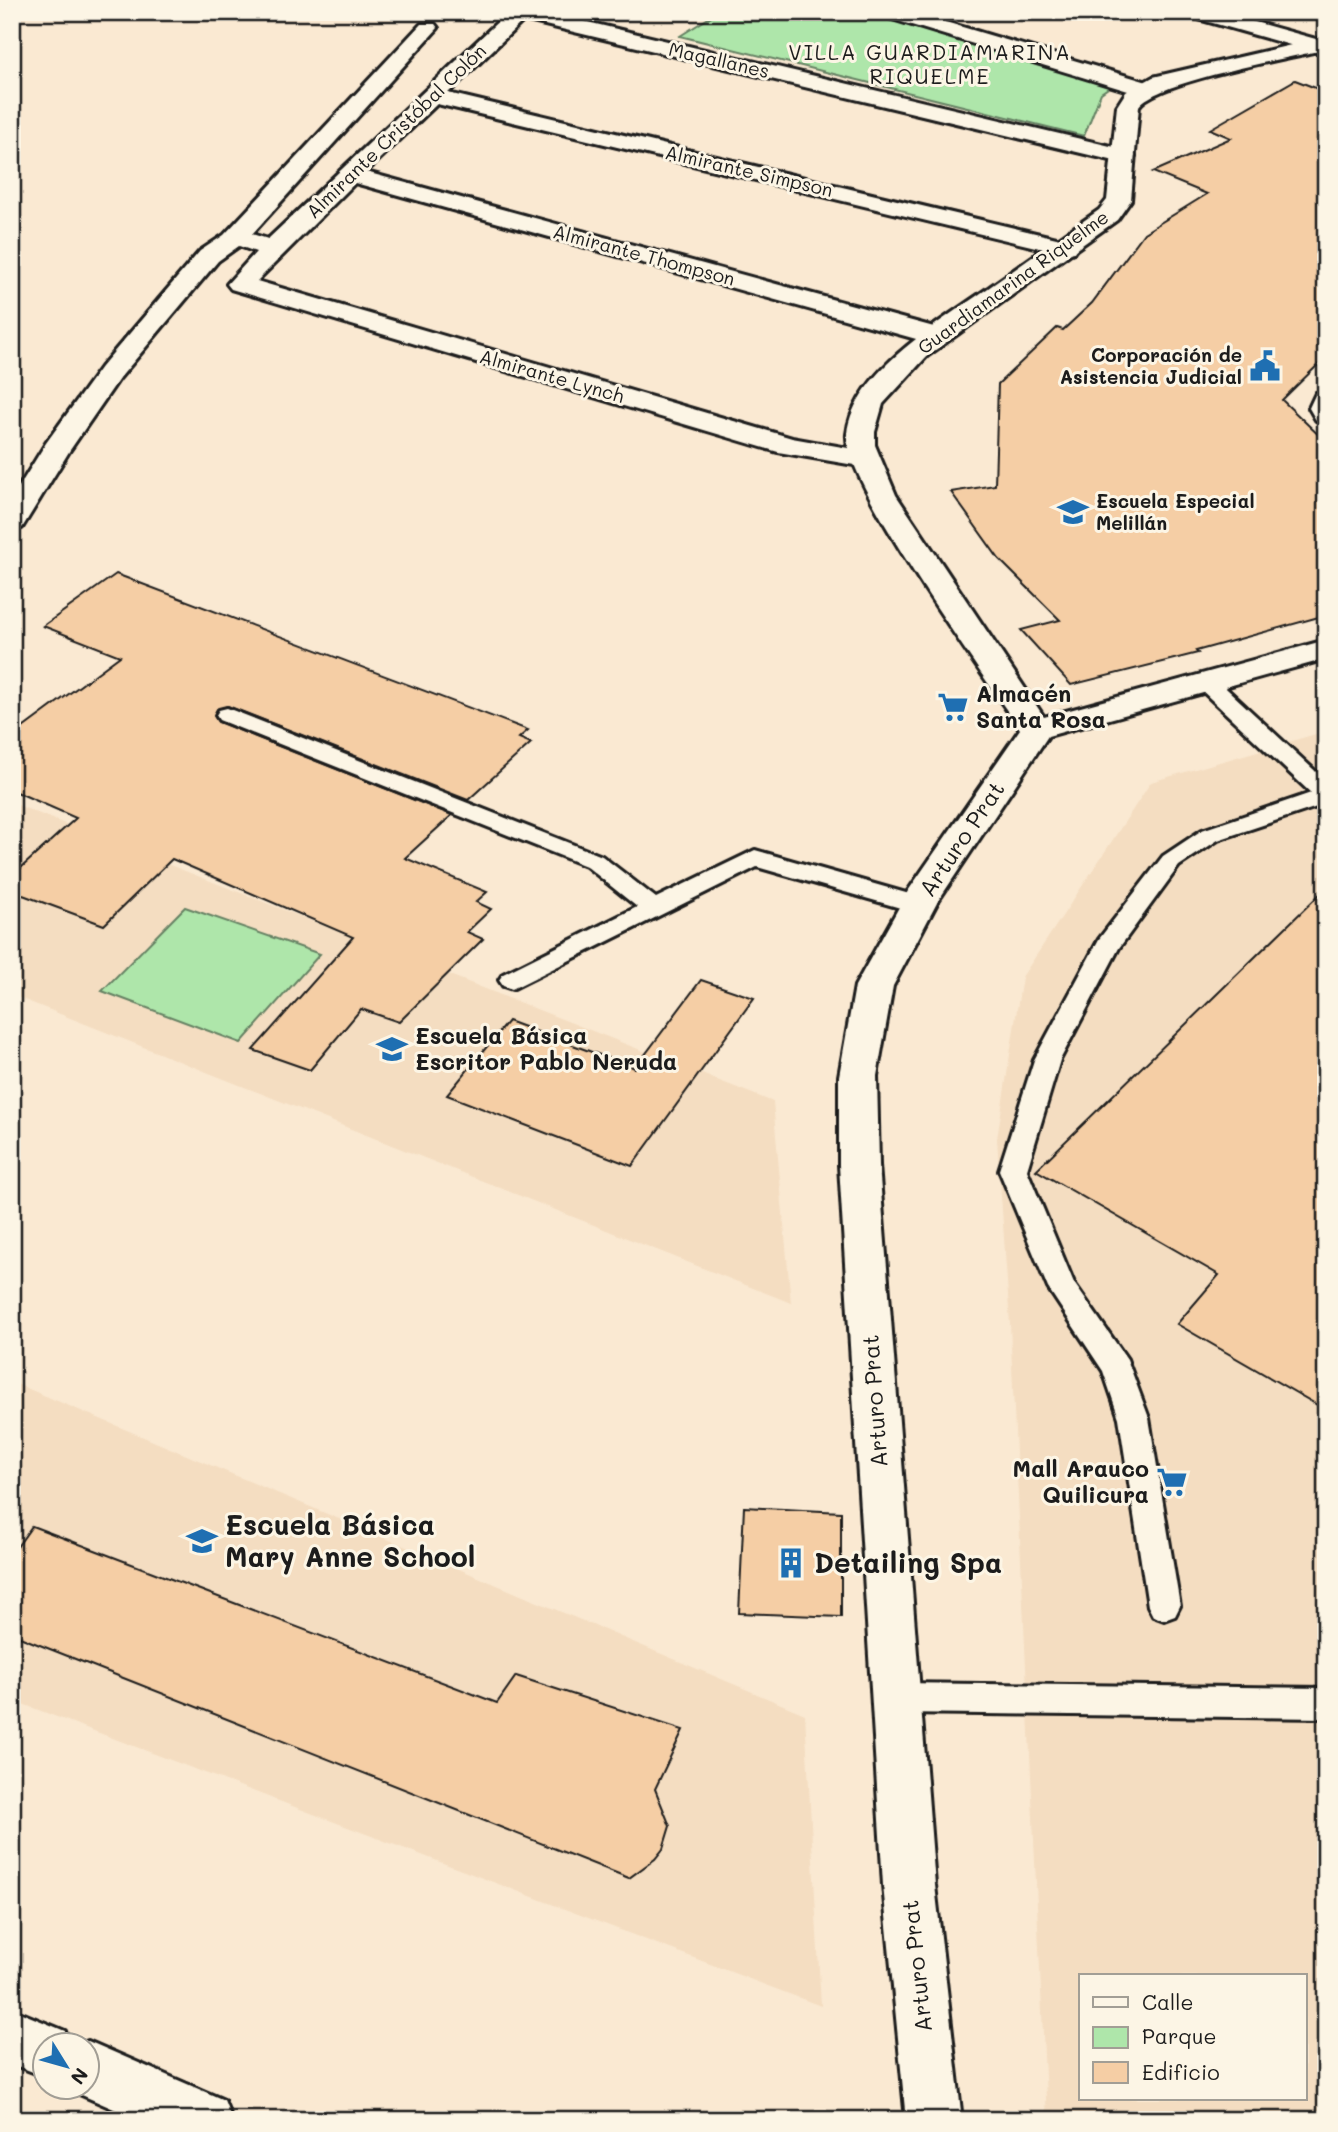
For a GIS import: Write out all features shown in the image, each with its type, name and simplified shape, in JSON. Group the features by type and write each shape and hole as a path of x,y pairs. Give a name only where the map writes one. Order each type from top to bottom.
{"street":[{"name":"Almirante Cristóbal Colón","path":"240,284 271,250 519,12"},
{"name":"Magallanes","path":"519,12 1123,156"},
{"path":"889,12 1146,89 1171,79 1321,44"},
{"path":"1195,12 1321,44"},
{"path":"233,240 428,28"},
{"name":"Guardiamarina Riquelme","path":"1035,729 882,495 861,445 861,432 870,403 902,365 936,336 1065,247 1116,206 1128,106 1134,97 1146,89"},
{"name":"Almirante Simpson","path":"433,96 1065,247"},
{"name":"Almirante Thompson","path":"352,175 936,336"},
{"path":"12,522 56,449 110,373 209,256 225,242 233,240 250,240 271,250"},
{"name":"Almirante Lynch","path":"240,284 788,446 866,459"},
{"path":"1326,400 1323,408 1326,414"},
{"path":"1035,729 1326,649"},
{"name":"Arturo Prat","path":"934,2120 909,1885 895,1698 858,1143 857,1088 874,986 918,905 1035,729"},
{"path":"12,2036 32,2044"},
{"path":"102,2075 204,2120"}],"lane":[{"path":"1164,1606 1134,1418 1116,1367 1062,1288 1013,1170 1046,1060 1108,945 1171,861 1210,835 1326,795 1206,682"},
{"path":"227,715 594,861 654,909"},
{"path":"512,980 755,858 918,905"},
{"path":"895,1698 1326,1703"}],"shaded area":[{"name":"Mall Arauco Quilicura","path":"1326,731 1326,2120 1047,2120 1010,1324 997,1139 1022,977 1151,782"},
{"name":"Escuela Básica Escritor Pablo Neruda","path":"12,803 773,1102 791,1303 12,995"},
{"name":"Escuela Básica Mary Anne School","path":"12,1382 805,1714 821,2006 12,1700"}],"green space":[{"path":"718,12 865,12 1114,84 1101,93 1084,136 680,36"},
{"path":"185,907 320,954 241,1043 102,991"}],"building":[{"path":"1295,80 1326,92 1326,357 1282,400 1326,442 1326,615 1196,651 1198,653 1071,685 1021,630 1060,620 999,559 951,492 995,485 998,384 1057,328 1063,330 1092,303 1144,233 1207,194 1153,172 1231,138 1210,129"},
{"path":"116,574 528,730 519,738 531,743 468,800 228,706 217,709 214,716 218,722 452,815 405,858 487,892 476,902 491,909 467,932 483,939 399,1022 361,1009 310,1070 253,1050 353,937 172,859 104,925 12,891 12,876 76,818 12,790 12,736 120,656 43,626"},
{"path":"1326,888 1326,1410 1177,1324 1219,1275 1036,1170"},
{"path":"701,980 754,998 632,1166 447,1095 508,1021 635,1068"},
{"name":"Detailing Spa","path":"744,1507 841,1512 841,1617 739,1613"},
{"path":"32,1526 497,1703 516,1676 683,1730 655,1789 670,1826 663,1849 655,1859 629,1878 12,1634 12,1554"}],"place":[{"name":"Corporación de Asistencia Judicial","path":"1265,366"},
{"name":"Escuela Especial Melillán","path":"1073,512"},
{"name":"Almacén Santa Rosa","path":"953,707"},
{"name":"Escuela Básica Escritor Pablo Neruda","path":"392,1049"},
{"name":"Mall Arauco Quilicura","path":"1172,1482"},
{"name":"Escuela Básica Mary Anne School","path":"202,1541"},
{"name":"Detailing Spa","path":"791,1563"}],"district":[{"name":"VILLA GUARDIAMARINA RIQUELME","path":"930,65"}]}
